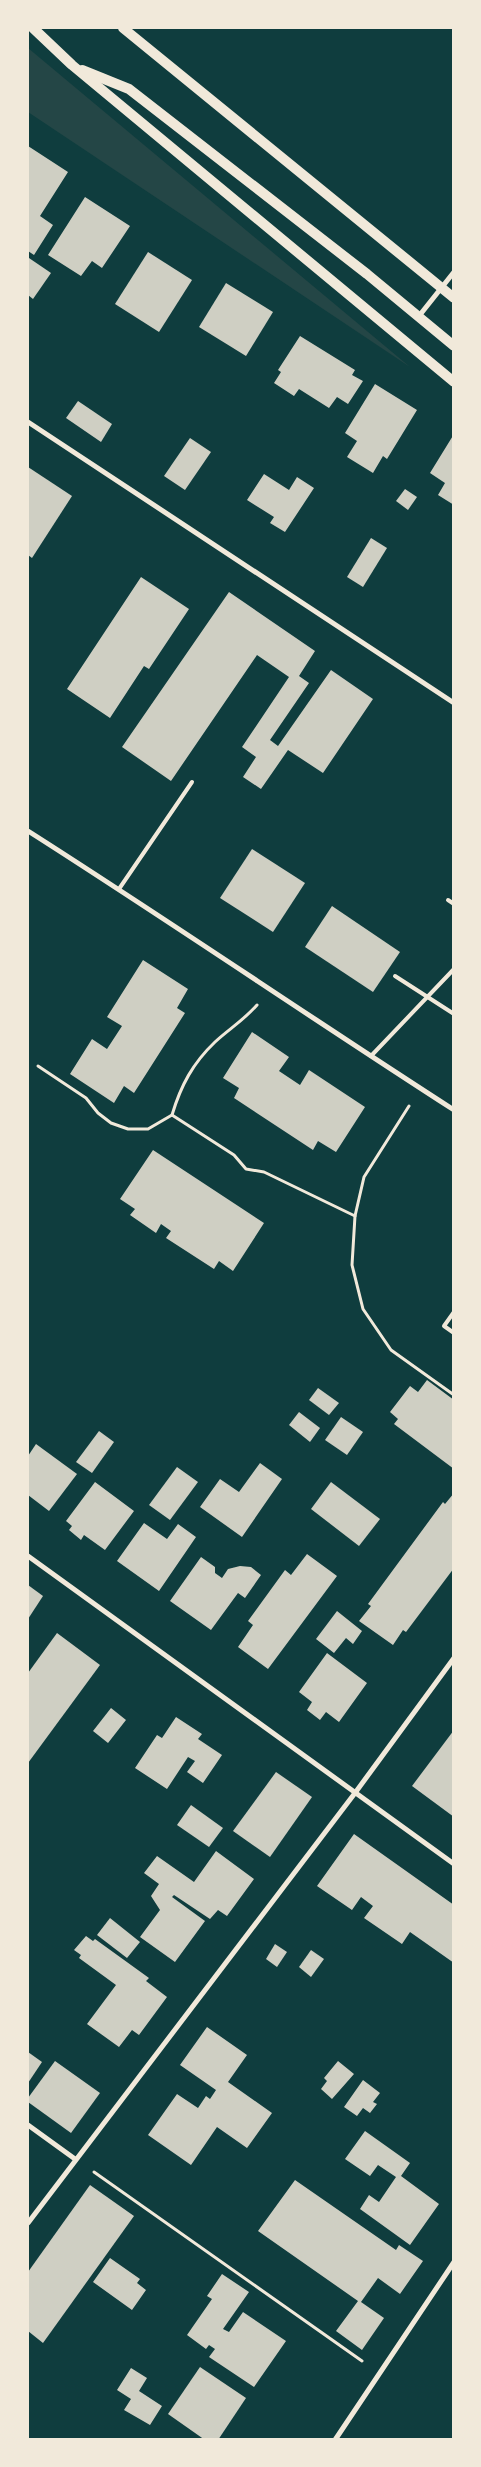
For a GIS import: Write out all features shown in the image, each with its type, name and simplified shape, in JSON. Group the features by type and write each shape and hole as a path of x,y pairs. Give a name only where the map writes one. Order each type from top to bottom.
{"main road":[{"path":"33,28 72,66 454,382"},
{"path":"122,28 454,298"},
{"path":"72,66 129,89 419,316 454,346"}],"street":[{"path":"419,316 440,287 454,272"},
{"path":"28,422 454,703"},
{"path":"28,831 454,1110"},
{"path":"28,1556 454,1864"},
{"path":"28,2223 75,2158 355,1793 454,1658"},
{"path":"28,2125 75,2158"},
{"path":"335,2440 454,2262"}],"lane":[{"path":"119,889 192,782"},
{"path":"448,900 454,904"},
{"path":"371,1056 454,969"},
{"path":"395,976 454,1014"},
{"path":"454,1312 444,1326 454,1333"}],"path":[{"path":"38,1066 86,1098 98,1113 111,1123 128,1129 148,1129 172,1115 180,1089 193,1065 216,1041 246,1018 269,990"},
{"path":"420,1089 364,1177 355,1216 352,1265 363,1309 391,1350 454,1395"},
{"path":"172,1115 234,1155 246,1169 264,1172 355,1216"},
{"path":"75,2158 379,2373"}],"shaded area":[{"path":"28,48 410,367 28,112"}],"building":[{"path":"28,146 68,172 40,216 53,225 34,255 28,251"},
{"path":"85,197 130,226 102,268 92,261 81,276 48,255"},
{"path":"148,252 192,280 159,332 115,304"},
{"path":"29,258 51,273 33,299 28,295"},
{"path":"226,283 273,312 246,356 199,327"},
{"path":"300,336 355,370 352,375 363,381 348,404 337,397 329,408 299,389 294,396 274,383 281,372 278,370"},
{"path":"375,384 417,410 387,459 383,456 373,473 347,457 357,441 345,433"},
{"path":"78,401 112,424 101,442 66,418"},
{"path":"454,434 454,505 438,495 445,483 430,473"},
{"path":"190,438 211,452 185,490 164,476"},
{"path":"28,467 72,496 32,558 28,555"},
{"path":"264,474 289,490 297,477 314,488 285,532 270,523 274,517 247,500"},
{"path":"405,489 417,497 408,510 396,501"},
{"path":"371,538 387,548 363,587 347,577"},
{"path":"141,577 189,609 149,669 144,666 110,718 67,689"},
{"path":"229,592 315,651 299,676 309,683 270,740 278,746 331,670 373,699 323,773 288,750 261,789 243,777 256,757 242,747 289,677 257,655 171,781 122,747"},
{"path":"252,849 305,883 273,932 220,898"},
{"path":"332,906 400,952 373,992 305,947"},
{"path":"143,960 188,989 177,1008 185,1013 134,1093 124,1086 114,1103 70,1074 92,1039 107,1049 122,1026 107,1017"},
{"path":"252,1032 289,1057 279,1071 300,1085 309,1070 365,1107 336,1152 318,1141 313,1150 234,1098 239,1088 223,1078"},
{"path":"153,1150 264,1223 233,1271 219,1261 214,1269 166,1238 171,1231 161,1224 156,1233 130,1215 135,1209 120,1199"},
{"path":"427,1380 454,1400 454,1469 394,1424 398,1419 390,1412 410,1386 418,1392"},
{"path":"318,1388 339,1403 329,1415 309,1400"},
{"path":"299,1412 320,1428 310,1442 289,1425"},
{"path":"341,1417 363,1432 347,1455 325,1440"},
{"path":"99,1431 114,1442 92,1473 76,1462"},
{"path":"36,1444 77,1474 49,1511 28,1495 28,1456"},
{"path":"260,1463 282,1479 242,1537 200,1507 220,1479 239,1492"},
{"path":"177,1467 198,1482 170,1520 149,1505"},
{"path":"95,1482 134,1511 105,1550 84,1535 81,1540 69,1530 72,1526 66,1521"},
{"path":"331,1482 380,1519 359,1546 311,1509"},
{"path":"454,1493 454,1568 406,1632 403,1630 393,1645 359,1621 371,1606 368,1604 443,1502 445,1504"},
{"path":"144,1523 167,1539 178,1524 196,1537 159,1591 117,1561"},
{"path":"307,1554 337,1576 268,1669 238,1647 253,1625 248,1621 285,1570 291,1575"},
{"path":"201,1557 215,1567 215,1573 222,1578 228,1569 240,1566 251,1567 261,1575 245,1598 238,1593 211,1630 170,1601"},
{"path":"28,1585 43,1596 28,1619"},
{"path":"337,1611 362,1631 353,1644 346,1638 334,1653 316,1639"},
{"path":"57,1633 100,1665 28,1763 28,1673"},
{"path":"327,1653 367,1683 339,1722 326,1712 320,1720 307,1710 312,1702 299,1692"},
{"path":"111,1708 126,1720 108,1743 93,1731"},
{"path":"176,1717 202,1734 198,1739 222,1755 203,1783 187,1772 195,1761 188,1757 167,1789 135,1768 157,1735 162,1738"},
{"path":"454,1730 454,1817 412,1786"},
{"path":"276,1772 312,1797 270,1857 233,1831"},
{"path":"191,1805 223,1828 209,1847 177,1825"},
{"path":"354,1834 454,1905 454,1963 410,1932 402,1944 364,1918 373,1906 361,1897 352,1910 317,1886"},
{"path":"216,1851 254,1879 227,1916 218,1910 210,1919 174,1895 172,1897 205,1921 175,1962 140,1937 160,1910 151,1896 159,1884 144,1873 157,1856 194,1882"},
{"path":"110,1918 140,1942 127,1958 97,1935"},
{"path":"86,1936 93,1941 95,1939 149,1978 146,1981 167,1997 139,2035 132,2030 119,2047 87,2024 116,1985 79,1958 81,1955 74,1950"},
{"path":"275,1944 287,1952 277,1967 266,1959"},
{"path":"311,1950 324,1959 311,1977 299,1967"},
{"path":"207,2027 247,2055 228,2082 272,2113 247,2148 217,2127 191,2165 148,2135 177,2094 198,2108 206,2096 210,2099 216,2090 180,2065"},
{"path":"28,2052 42,2062 28,2083"},
{"path":"55,2061 100,2093 71,2133 28,2102 28,2098"},
{"path":"338,2061 354,2074 332,2099 321,2089 327,2081 324,2078"},
{"path":"363,2080 380,2093 373,2102 377,2104 370,2113 363,2108 357,2116 344,2107"},
{"path":"365,2131 410,2163 401,2176 439,2204 410,2245 360,2209 369,2195 379,2202 396,2177 378,2165 370,2176 345,2159"},
{"path":"295,2180 396,2250 399,2245 423,2261 400,2294 378,2278 361,2302 384,2318 362,2350 336,2331 358,2301 258,2231"},
{"path":"90,2185 134,2216 43,2343 28,2331 28,2272"},
{"path":"110,2258 140,2279 137,2283 146,2290 132,2310 93,2282"},
{"path":"222,2274 249,2292 223,2329 229,2332 243,2312 286,2341 254,2387 209,2357 215,2349 209,2345 206,2349 187,2335 212,2299 207,2296"},
{"path":"200,2367 246,2398 218,2440 205,2440 168,2414"},
{"path":"131,2368 147,2378 139,2391 162,2406 150,2425 124,2410 131,2399 117,2390"}]}
